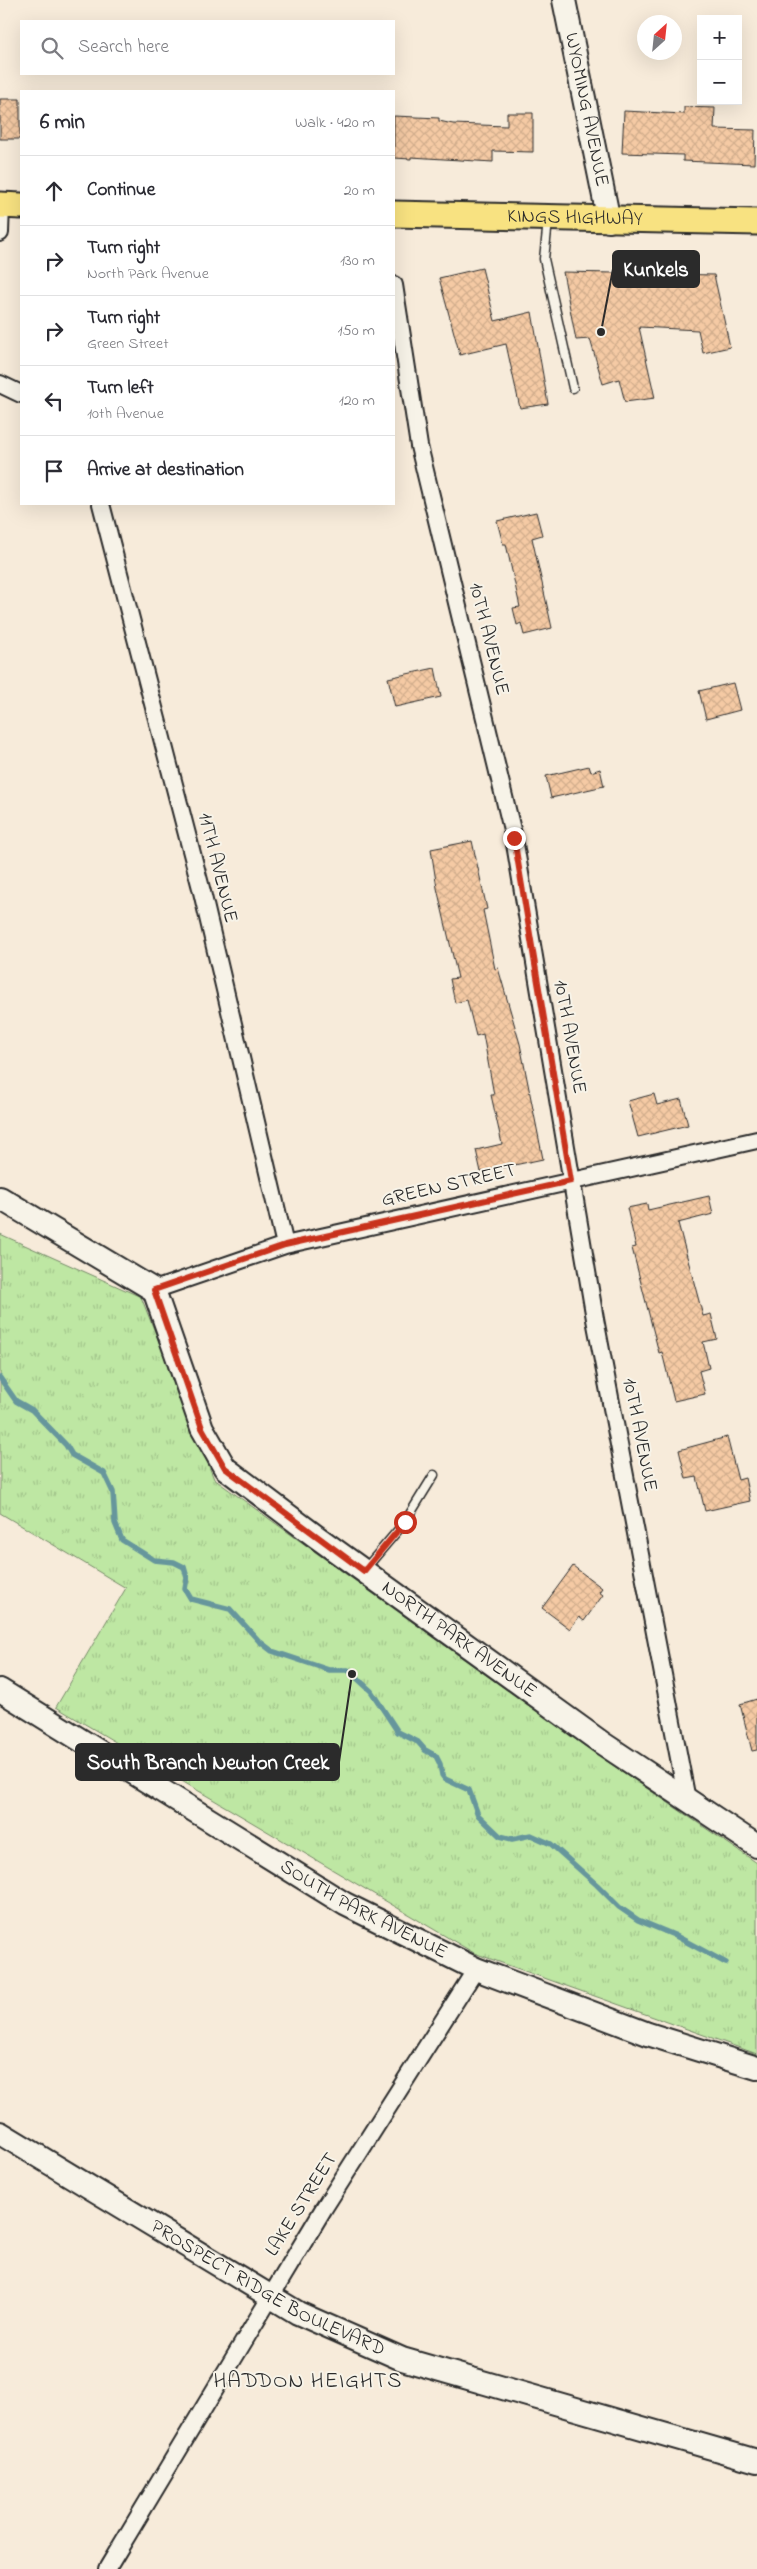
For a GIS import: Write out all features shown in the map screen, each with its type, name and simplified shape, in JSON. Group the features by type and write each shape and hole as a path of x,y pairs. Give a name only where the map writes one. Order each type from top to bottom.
{"main road":[{"path":"0,205 20,206"},
{"name":"KINGS HIGHWAY","path":"395,214 610,221 757,222"}],"street":[{"name":"WYOMING AVENUE","path":"564,0 610,221"},
{"path":"0,205 0,233"},
{"name":"10TH AVENUE","path":"395,291 419,446 514,838 596,1329 687,1800"},
{"path":"0,384 20,394"},
{"name":"11TH AVENUE","path":"101,505 202,892 285,1245"},
{"name":"GREEN STREET","path":"154,1290 285,1245 757,1140"},
{"path":"0,1198 154,1290"},
{"name":"NORTH PARK AVENUE","path":"154,1290 202,1428 225,1468 602,1743 757,1846"},
{"name":"SOUTH PARK AVENUE","path":"0,1690 345,1904 476,1969 648,2034 757,2068"},
{"name":"LAKE STREET","path":"107,2569 324,2208 476,1969"},
{"name":"PROSPECT RIDGE BOULEVARD","path":"0,2133 298,2313 402,2359 757,2461"}],"lane":[{"path":"548,219 544,259 573,388"},
{"path":"364,1571 405,1522 434,1475"}],"green space":[{"path":"0,1234 141,1297 214,1479 586,1747 757,1863 757,2054 474,1953 56,1707 126,1588 0,1513"}],"building":[{"path":"0,99 20,99 20,139 0,139"},
{"path":"684,107 715,108 714,129 755,130 754,164 683,161 683,155 622,153 624,111 684,114"},
{"path":"507,113 533,113 533,152 493,151 493,162 411,157 411,159 395,158 395,116 439,118 439,121 453,124 507,126"},
{"path":"482,268 495,321 532,312 548,404 520,408 506,344 460,355 439,278"},
{"path":"563,272 714,275 730,347 703,353 698,330 639,327 655,398 625,402 619,379 603,384 590,339 576,340"},
{"path":"536,512 542,535 532,538 552,628 524,635 521,623 517,625 513,608 520,607 506,544 503,544 497,521"},
{"path":"435,668 441,697 395,707 388,678"},
{"path":"733,683 740,710 706,719 699,691"},
{"path":"589,766 591,772 600,769 604,786 551,798 546,776"},
{"path":"472,841 487,909 483,910 495,969 498,968 520,1044 543,1159 481,1172 476,1150 502,1144 491,1095 494,1095 483,1034 476,1036 467,1000 455,1003 450,979 458,978 437,888 431,849"},
{"path":"654,1094 657,1105 681,1099 688,1125 638,1137 628,1101"},
{"path":"709,1196 713,1214 678,1223 703,1316 711,1314 717,1339 703,1342 709,1368 699,1371 705,1394 674,1401 662,1352 659,1353 632,1248 636,1247 627,1208 647,1204 648,1210"},
{"path":"727,1437 738,1480 745,1478 750,1501 705,1511 697,1477 686,1479 679,1450"},
{"path":"573,1566 602,1588 599,1592 603,1595 584,1621 579,1617 570,1629 542,1608"},
{"path":"757,1699 757,1750 752,1751 740,1704"}],"waterway":[{"path":"0,1378 16,1401 32,1410 66,1445 72,1455 104,1473 113,1492 115,1523 122,1540 154,1560 174,1562 184,1567 187,1578 185,1589 191,1599 230,1609 259,1641 272,1651 329,1670 348,1670 371,1691 398,1732 418,1742 425,1750 436,1756 445,1779 469,1790 478,1815 500,1836 512,1839 531,1835 551,1844 619,1907 638,1920 674,1935 726,1963"}],"place":[{"name":"Kunkels","path":"601,332"},
{"name":"South Branch Newton Creek","path":"352,1674"}],"district":[{"name":"HADDON HEIGHTS","path":"308,2382"}],"route":[{"path":"405,1522 364,1571 225,1468 202,1428 154,1290 285,1245 571,1181 514,838"}]}
